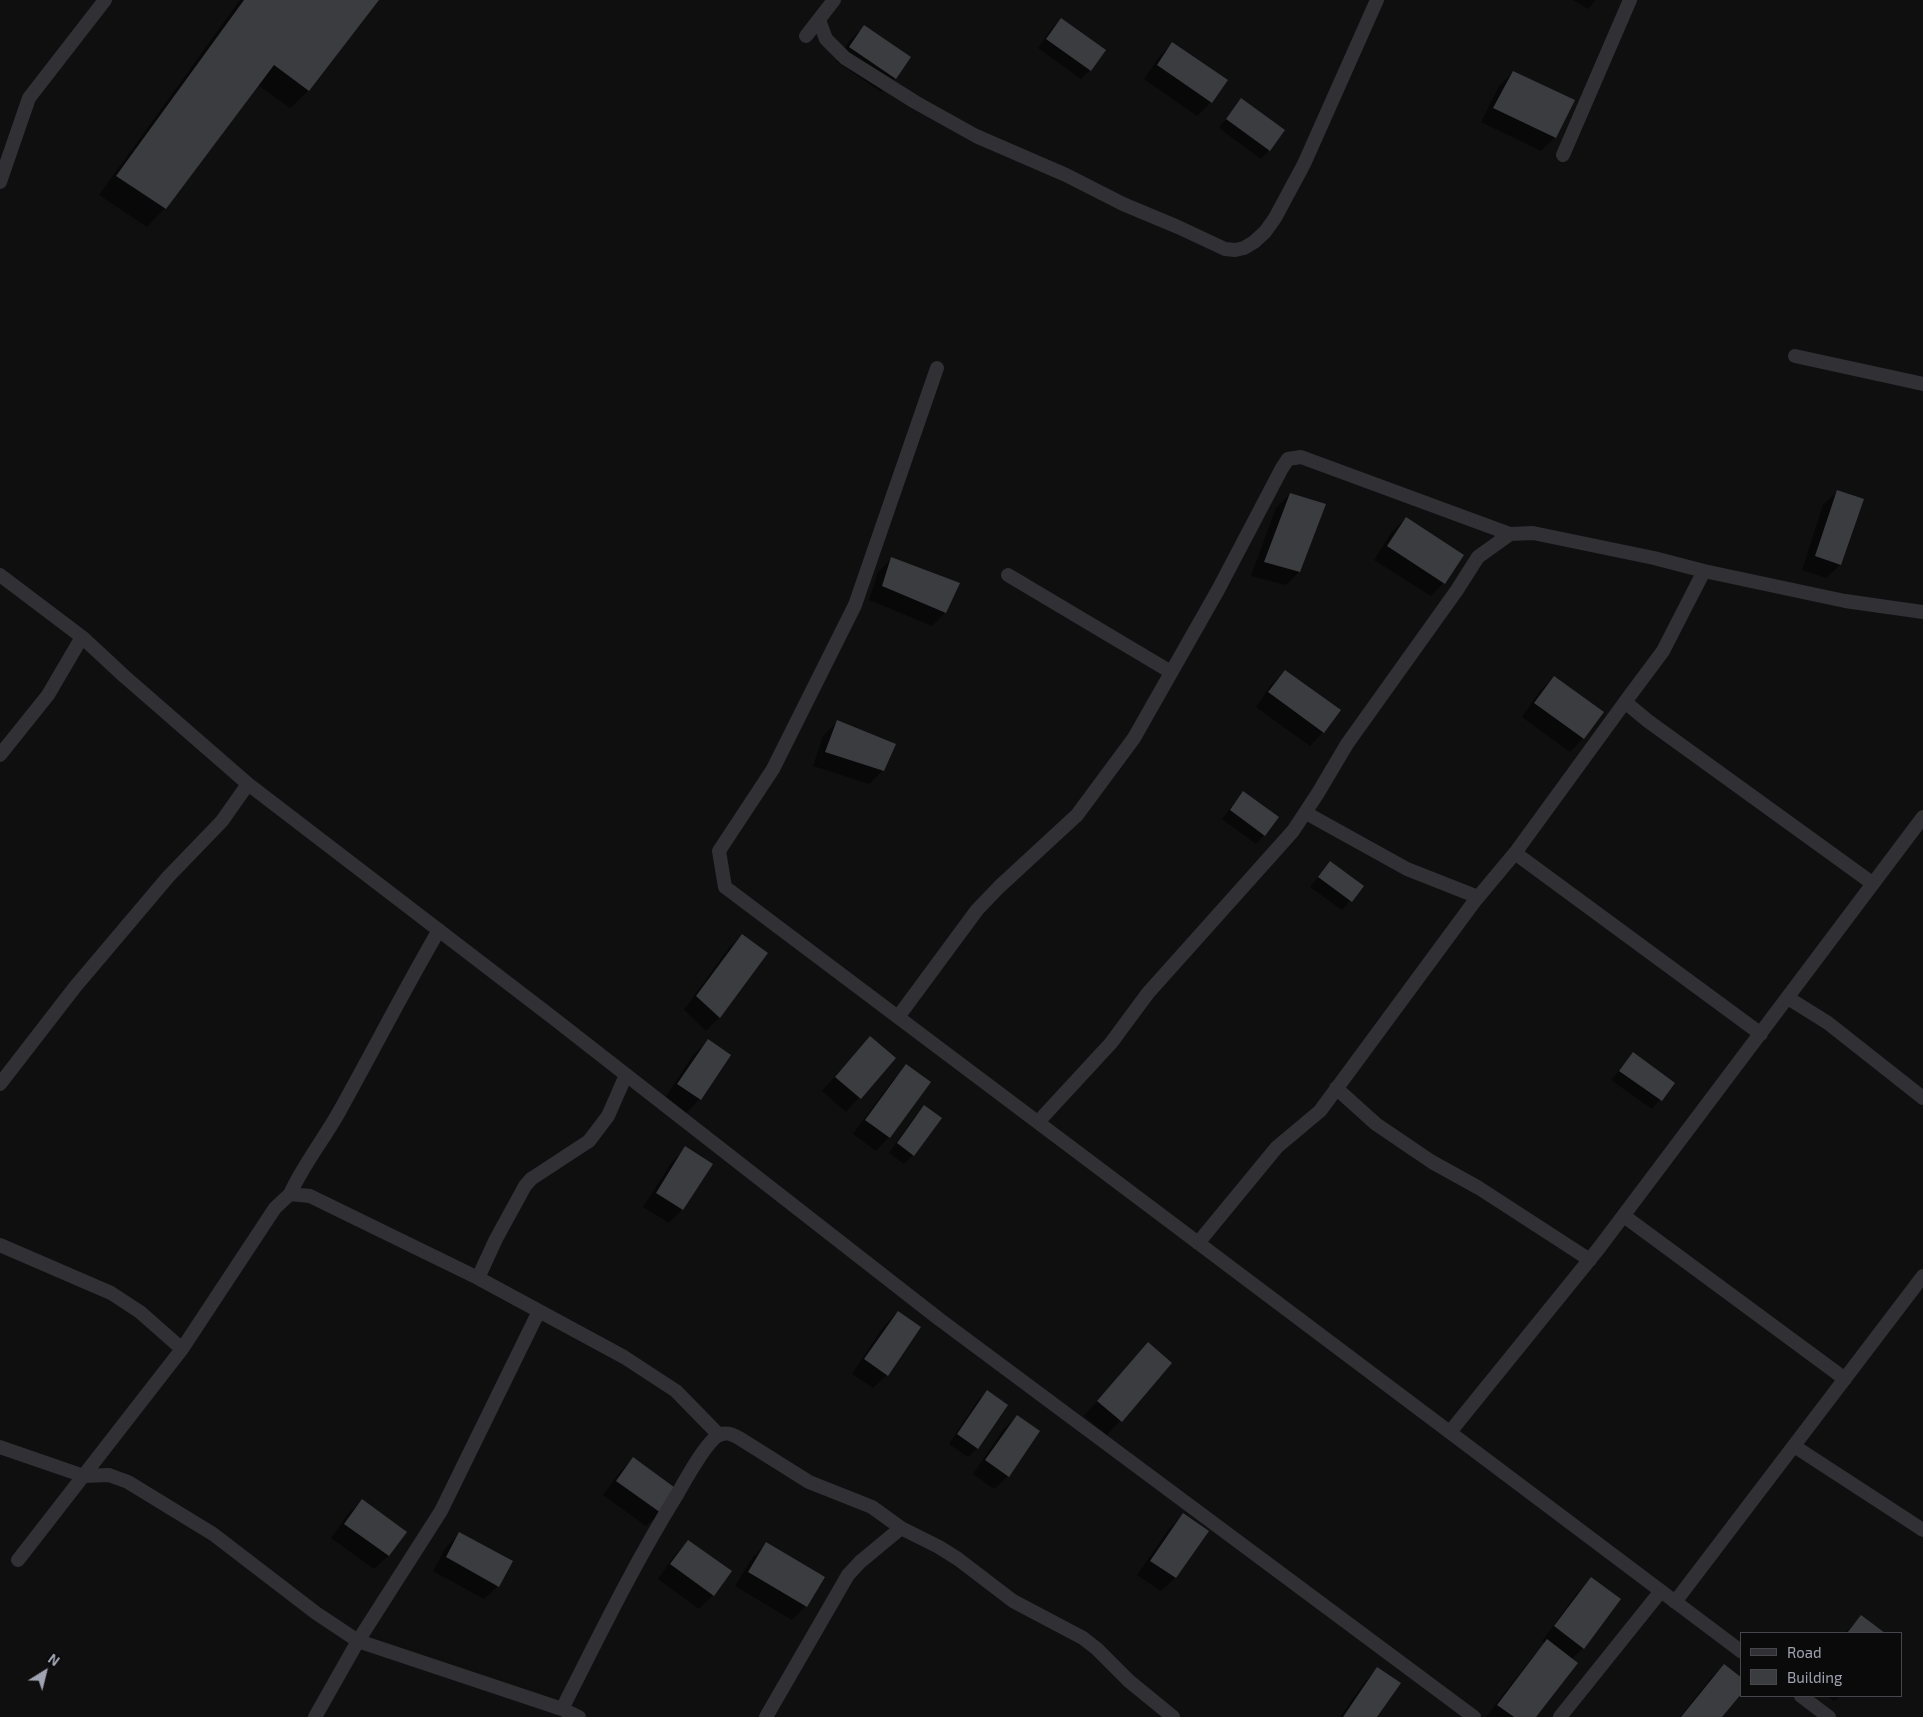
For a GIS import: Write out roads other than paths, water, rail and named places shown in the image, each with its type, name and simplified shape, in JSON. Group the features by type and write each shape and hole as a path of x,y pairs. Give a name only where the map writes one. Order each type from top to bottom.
{"street":[{"path":"0,182 29,98 105,0"},
{"path":"806,36 834,0"},
{"path":"819,20 826,39 845,58 914,102 960,128 1066,175 1123,204 1178,226 1225,249 1235,250 1244,248 1254,242 1265,232 1275,218 1304,164 1378,0"},
{"path":"1562,155 1630,0"},
{"path":"1795,356 1923,384"},
{"path":"937,368 855,605 772,769 720,851 725,887 1740,1651"},
{"path":"898,1017 977,910 999,887 1077,815 1134,738 1218,590 1288,459 1301,457 1510,534 1533,533 1845,601 1923,612"},
{"path":"1038,1122 1111,1043 1148,994 1293,830 1306,813 1347,744 1458,590 1478,557 1510,534"},
{"path":"1198,1243 1277,1147 1320,1111 1478,897 1515,853 1663,651 1704,571"},
{"path":"1008,574 1171,672"},
{"path":"0,575 82,637 248,784 939,1319 1474,1717"},
{"path":"0,755 48,695 82,637"},
{"path":"1625,702 1648,721 1872,883"},
{"path":"0,1084 74,987 168,877 222,821 248,784"},
{"path":"1306,813 1408,869 1478,897"},
{"path":"1450,1432 1624,1216 1923,817"},
{"path":"1515,853 1761,1034"},
{"path":"18,1560 182,1350 265,1222 275,1208 290,1194 295,1182 331,1127 390,1020 405,987 439,930"},
{"path":"1788,998 1828,1023 1923,1098"},
{"path":"478,1278 496,1239 525,1186 531,1179 590,1141 608,1116 626,1075"},
{"path":"1336,1088 1376,1124 1432,1162 1479,1188 1590,1260"},
{"path":"290,1194 310,1196 478,1278 624,1357 676,1392 719,1435"},
{"path":"1624,1216 1845,1379"},
{"path":"0,1245 111,1293 140,1312 182,1350"},
{"path":"1675,1602 1923,1276"},
{"path":"315,1717 358,1641 441,1511 539,1310"},
{"path":"562,1709 646,1546 688,1475 711,1442 719,1435 730,1434 809,1482 872,1507 901,1528 958,1559 1013,1601 1083,1638 1097,1649 1129,1681 1173,1717"},
{"path":"1794,1446 1923,1530"},
{"path":"0,1447 84,1476 109,1475 128,1482 213,1534 316,1613 358,1641 562,1709 579,1717"},
{"path":"766,1717 848,1575 860,1562 901,1528"},
{"path":"1560,1717 1661,1590"},
{"path":"1801,1697 1829,1717"}]}
